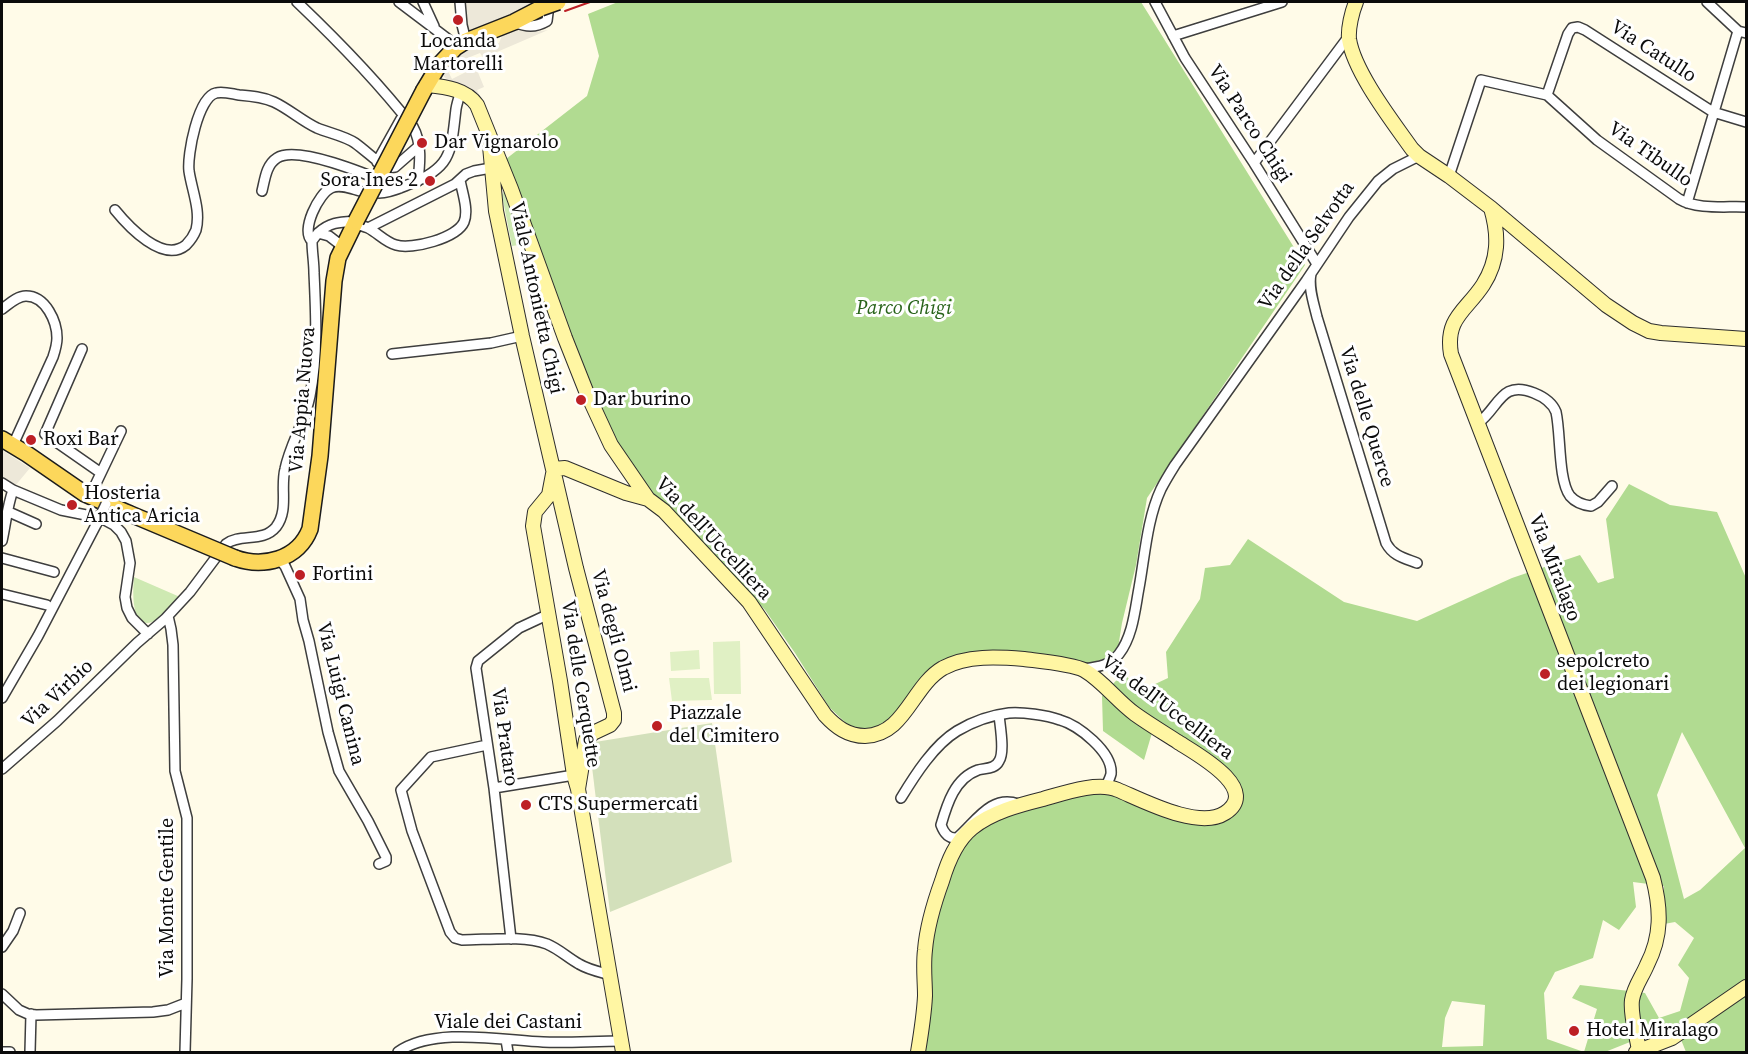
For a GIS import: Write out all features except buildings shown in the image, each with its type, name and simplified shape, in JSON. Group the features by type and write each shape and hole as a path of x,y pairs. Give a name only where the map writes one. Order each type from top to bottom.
{"main road":[{"name":"Via Appia Nuova","path":"7,442 90,496 229,552 245,562 258,563 278,558 300,546 306,539 311,524 321,445 334,281 342,246 360,224 439,65 461,44 549,8"}],"street":[{"path":"297,2 384,90 417,133 418,181"},
{"path":"399,2 436,30 461,44 460,2"},
{"path":"423,2 436,30"},
{"name":"Via Parco Chigi","path":"1155,2 1185,58 1317,264"},
{"path":"1173,36 1282,2"},
{"path":"1254,163 1349,36 1356,2"},
{"path":"1687,203 1713,112 1742,32 1707,2"},
{"name":"Via Catullo","path":"1548,95 1567,36 1574,27 1585,30 1713,112 1746,122"},
{"path":"1349,36 1354,56 1369,86 1419,156 1491,208 1606,305 1649,331 1746,339"},
{"path":"1449,176 1481,80 1548,95"},
{"path":"379,193 400,188 434,172 450,150 456,107 461,91 426,88"},
{"name":"Via dell'Uccelliera","path":"461,91 470,96 477,105 511,189 586,391 611,446 648,499 664,511 749,602 825,715 847,733 867,736 886,730 903,715 929,679 945,667 965,660 1023,659 1083,669 1132,711 1220,770 1233,786 1236,800 1233,807 1221,815 1197,819 1106,786"},
{"path":"115,210 138,235 161,248 174,250 190,241 196,230 197,215 189,172 191,146 202,109 209,97 217,92 257,96 274,102 302,120 353,142 387,168 392,169 419,146"},
{"name":"Via Tibullo","path":"1548,95 1597,140 1645,176 1687,203 1746,207"},
{"path":"377,162 403,114"},
{"name":"Viale Antonietta Chigi","path":"489,134 494,194 522,336 554,469"},
{"path":"262,191 267,170 276,158 299,154 348,167 400,188"},
{"name":"Via della Selvotta","path":"1083,669 1104,665 1119,655 1124,647 1134,615 1155,504 1175,465 1306,281 1348,217 1378,181 1393,169 1419,156"},
{"path":"360,224 460,180 466,174 491,168"},
{"path":"229,552 234,539 271,532 283,511 285,469 307,407 314,363 315,237 329,224 335,222 360,224 390,243 407,247 436,241 464,222 465,208 460,180"},
{"path":"494,194 503,184 511,189"},
{"path":"342,246 333,238 308,239 309,222 319,201 333,187 339,186 364,192"},
{"name":"Via Miralago","path":"1491,208 1497,226 1497,246 1492,268 1481,288 1454,321 1449,336 1453,361 1653,878 1659,909 1658,933 1652,955 1637,984 1632,1002 1638,1052"},
{"name":"Via delle Querce","path":"1317,264 1310,277 1317,317 1387,544 1397,555 1417,563"},
{"path":"2,309 17,298 33,297 41,302 54,320 57,334 56,349 51,362 7,442"},
{"path":"392,354 491,343 522,336"},
{"path":"82,349 45,434 101,474"},
{"path":"1477,424 1486,418 1499,398 1506,392 1520,390 1534,393 1550,402 1556,412 1564,481 1571,497 1578,503 1591,506 1598,502 1612,486"},
{"path":"90,496 121,431"},
{"path":"554,469 565,468 626,493 648,499"},
{"name":"Via delle Cerquette","path":"554,469 549,495 535,512 533,526 622,1047"},
{"name":"Via degli Olmi","path":"554,469 576,568 615,716 610,725 593,733 586,740 584,764 578,789"},
{"path":"2,483 61,510 101,518 121,532 129,552 130,563 125,597 127,608 132,618 148,634"},
{"path":"2,541 9,512 7,507 13,490"},
{"path":"2,698 38,636 106,504"},
{"path":"9,512 36,524"},
{"name":"Via Virbio","path":"2,769 57,721 168,616 229,552"},
{"path":"2,558 54,572"},
{"name":"Via Luigi Canina","path":"278,558 285,566 300,599 328,732 339,771 386,857 386,861 379,864"},
{"path":"2,594 47,605"},
{"name":"Via Prataro","path":"511,939 494,788 476,668 478,662 519,628 549,614"},
{"name":"Via Monte Gentile","path":"168,616 173,645 175,771 188,818 185,1053"},
{"path":"999,715 1002,754 1000,760 993,767 976,771 964,779 947,804 941,825 948,836 957,838 979,815 997,803 1011,802 1020,805"},
{"path":"901,798 919,772 950,736 964,727 999,715 1050,717 1080,730 1107,758 1111,774 1106,786 1060,794 1020,805 994,816 971,829 957,846 947,866 926,939 924,1014 918,1053"},
{"path":"487,745 431,757 401,790 416,842 452,936 462,940 511,939 546,943 582,966 611,975"},
{"path":"494,788 574,775"},
{"path":"2,947 13,931 20,914"},
{"path":"1638,1052 1672,1038 1746,987"},
{"name":"Via Monte Gentile","path":"2,994 16,1008 31,1014 48,1016 148,1013 168,1010 186,1003"},
{"path":"30,1053 31,1014"},
{"name":"Viale dei Castani","path":"398,1053 414,1044 434,1039 459,1037 622,1047"},
{"path":"506,1040 508,1053"},
{"path":"2,1052 10,1053"}],"green space":[{"name":"Parco Chigi","path":"618,2 1141,2 1305,265 1147,498 1136,565 1118,648 1104,659 1083,665 1023,652 972,653 939,661 918,685 899,713 875,730 850,727 829,707 765,610 666,504 650,491 614,441 578,354 506,159 587,96 599,56 588,14"},
{"path":"504,191 525,244 512,246 502,195"},
{"path":"1629,484 1670,505 1717,512 1746,578 1746,1052 1686,1052 1675,1025 1605,1052 1584,1052 918,1052 924,954 942,879 979,823 1098,787 1213,818 1235,792 1154,726 1144,760 1103,731 1102,696 1124,672 1138,692 1168,678 1166,652 1200,599 1205,568 1230,565 1248,539 1344,602 1417,621 1512,578 1580,555 1598,583 1614,578 1606,519","holes":["1682,732 1745,848 1700,890 1684,899 1657,795","1633,882 1664,886 1664,924 1675,922 1694,938 1678,965 1689,978 1680,1011 1659,1018 1645,993 1580,985 1572,998 1597,1009 1584,1052 1547,1039 1544,993 1555,972 1593,958 1603,920 1619,930 1636,907","1452,1001 1485,1005 1483,1046 1442,1047 1445,1018"]},
{"path":"134,577 180,597 160,617 145,623 140,620 134,607"},
{"path":"740,641 741,694 714,694 713,642"},
{"path":"699,650 700,669 671,671 670,652"},
{"path":"669,678 709,678 712,700 672,701"},
{"path":"712,723 732,862 610,912 589,743"}],"shaded area":[{"path":"457,2 542,2 477,31 458,36 461,29"},
{"path":"517,29 534,32 548,30 483,58 480,53 465,59 466,62 459,66 455,60 447,69 452,79 470,70 471,72 477,70 484,87 477,90 483,104 473,90 444,77 443,69 463,51 473,48 484,49 499,43 506,32"},
{"path":"2,450 30,468 15,486 2,479"}],"railway":[{"path":"565,11 590,2"}],"place":[{"name":"Locanda Martorelli","path":"458,20"},
{"name":"Dar Vignarolo","path":"422,143"},
{"name":"Sora Ines 2","path":"430,181"},
{"name":"Dar burino","path":"581,400"},
{"name":"Roxi Bar","path":"31,440"},
{"name":"Hosteria Antica Aricia","path":"72,505"},
{"name":"Fortini","path":"300,575"},
{"name":"sepolcreto dei legionari","path":"1545,674"},
{"name":"Piazzale del Cimitero","path":"657,726"},
{"name":"CTS Supermercati","path":"526,805"},
{"name":"Hotel Miralago","path":"1574,1031"}]}
